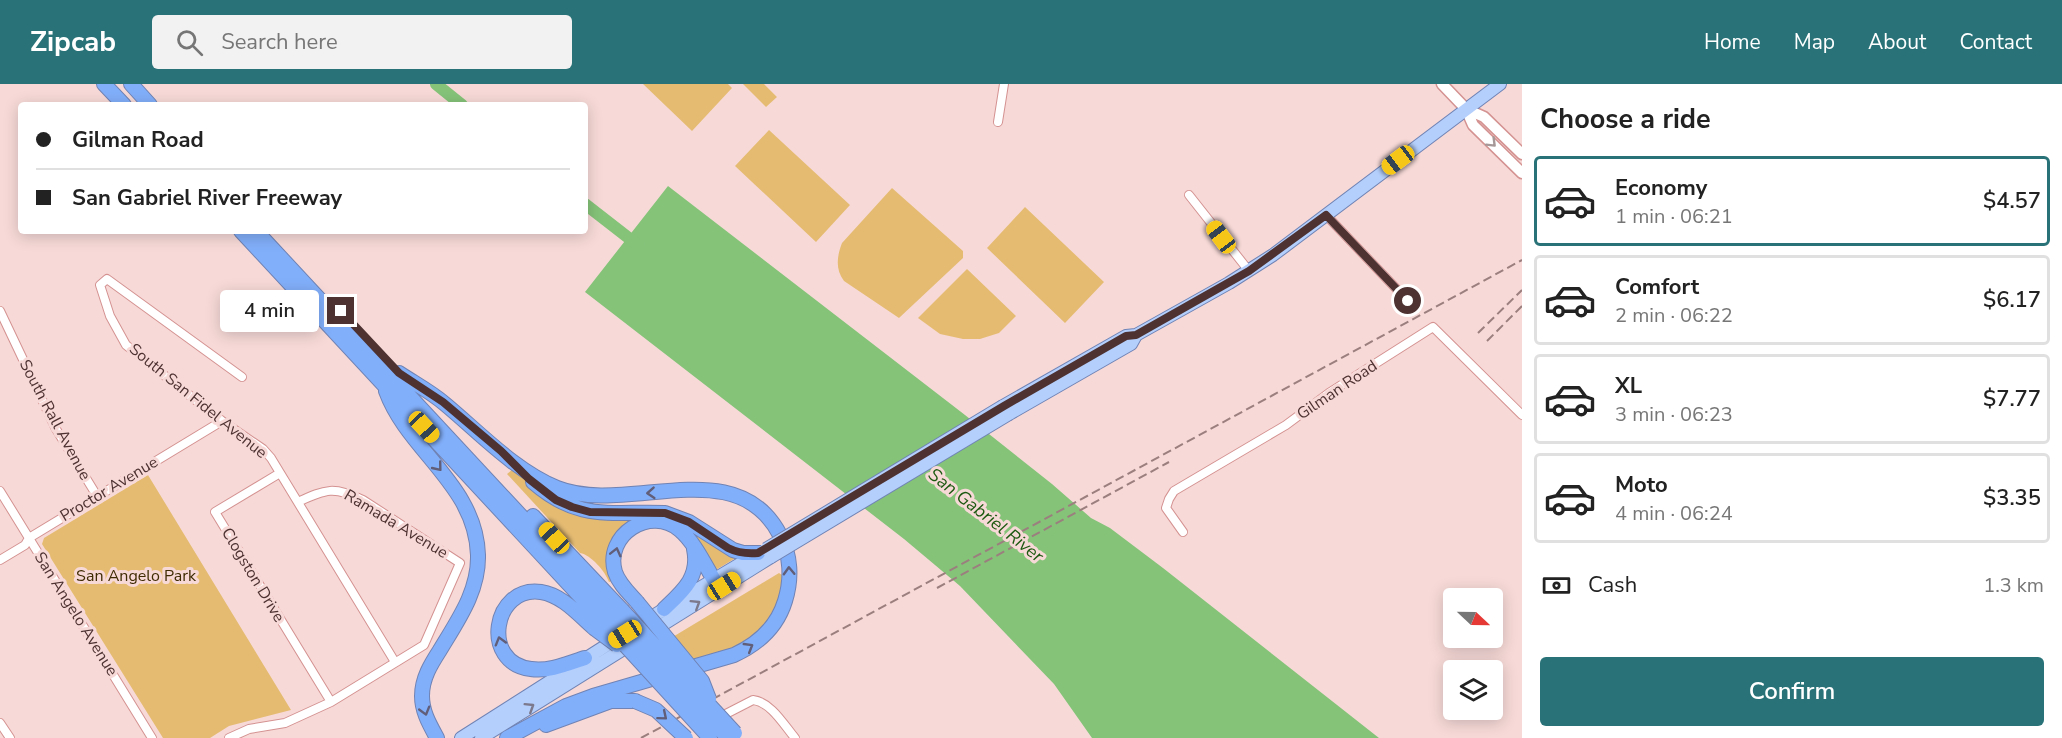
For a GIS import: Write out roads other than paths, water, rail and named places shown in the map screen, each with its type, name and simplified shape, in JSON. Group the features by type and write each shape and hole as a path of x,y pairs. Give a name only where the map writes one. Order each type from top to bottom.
{"highway":[{"path":"104,84 121,102"},
{"path":"113,84 129,102"},
{"path":"119,84 135,102"},
{"path":"130,84 147,102"},
{"path":"244,234 367,353 443,402 547,494 572,507 590,512 665,513 677,516 733,550 742,553 765,553"},
{"path":"252,234 367,353"},
{"path":"259,234 609,619 732,736"},
{"path":"269,234 367,353 393,410 461,497 471,517 477,542 478,569 471,597 428,671 423,684 424,710 437,738"},
{"path":"399,373 609,619 646,666 710,738"},
{"path":"383,384 721,738"},
{"path":"501,451 538,478 573,493 609,496 702,489 736,495 758,508 773,523 784,542 790,568 787,596 780,613 768,632 752,645 734,655 584,699 544,717 508,738"},
{"path":"719,583 681,530 666,522 647,521 631,527 624,533 616,549 614,564 621,583 702,681 712,707 732,736"},
{"path":"664,609 691,581 696,562 693,547"},
{"path":"585,658 538,670 521,667 508,657 501,647 498,622 502,613 511,601 525,593 540,591 609,619 712,707"},
{"path":"508,738 605,702 618,700 635,701 656,711 685,738"}],"main road":[{"path":"1442,84 1466,109 1473,125 1522,173"},
{"path":"481,738 765,553 1126,336 1136,335 1249,271 1500,84"},
{"path":"1466,109 1484,117 1522,154"},
{"path":"461,738 664,609 719,583"}],"street":[{"path":"998,122 1005,84"},
{"path":"1189,195 1249,271"},
{"path":"1326,215 1408,301"},
{"name":"South San Fidel Avenue","path":"242,377 107,279 100,285 110,316 126,345 222,421 263,449 395,662"},
{"name":"South Rall Avenue","path":"0,311 56,429 97,496"},
{"name":"Gilman Road","path":"1183,532 1166,508 1174,491 1286,425 1329,393 1433,327 1522,415"},
{"name":"Proctor Avenue","path":"0,560 25,545 29,538 222,421"},
{"name":"Clogston Drive","path":"280,474 215,512 331,702"},
{"name":"San Angelo Avenue","path":"0,490 152,738"},
{"name":"Ramada Avenue","path":"297,502 327,490 346,492 363,500 460,562 424,645 395,662"},
{"path":"229,738 249,729 285,723 331,702 395,662"},
{"path":"685,738 690,732 753,700 767,705 795,738"},
{"path":"0,723 9,738"}],"water":[{"path":"668,186 965,415 1091,518 1110,528 1163,568 1379,738 1092,738 1054,684 960,586 904,539 585,292"}],"waterway":[{"name":"San Gabriel River","path":"436,84 458,102"},
{"name":"San Gabriel River","path":"588,206 639,246"}],"railway":[{"path":"641,738 1522,260"},
{"path":"1478,333 1522,290"},
{"path":"1487,341 1522,306"},
{"path":"937,588 1169,462"}],"park label":[{"name":"San Angelo Park","path":"136,576"}]}
